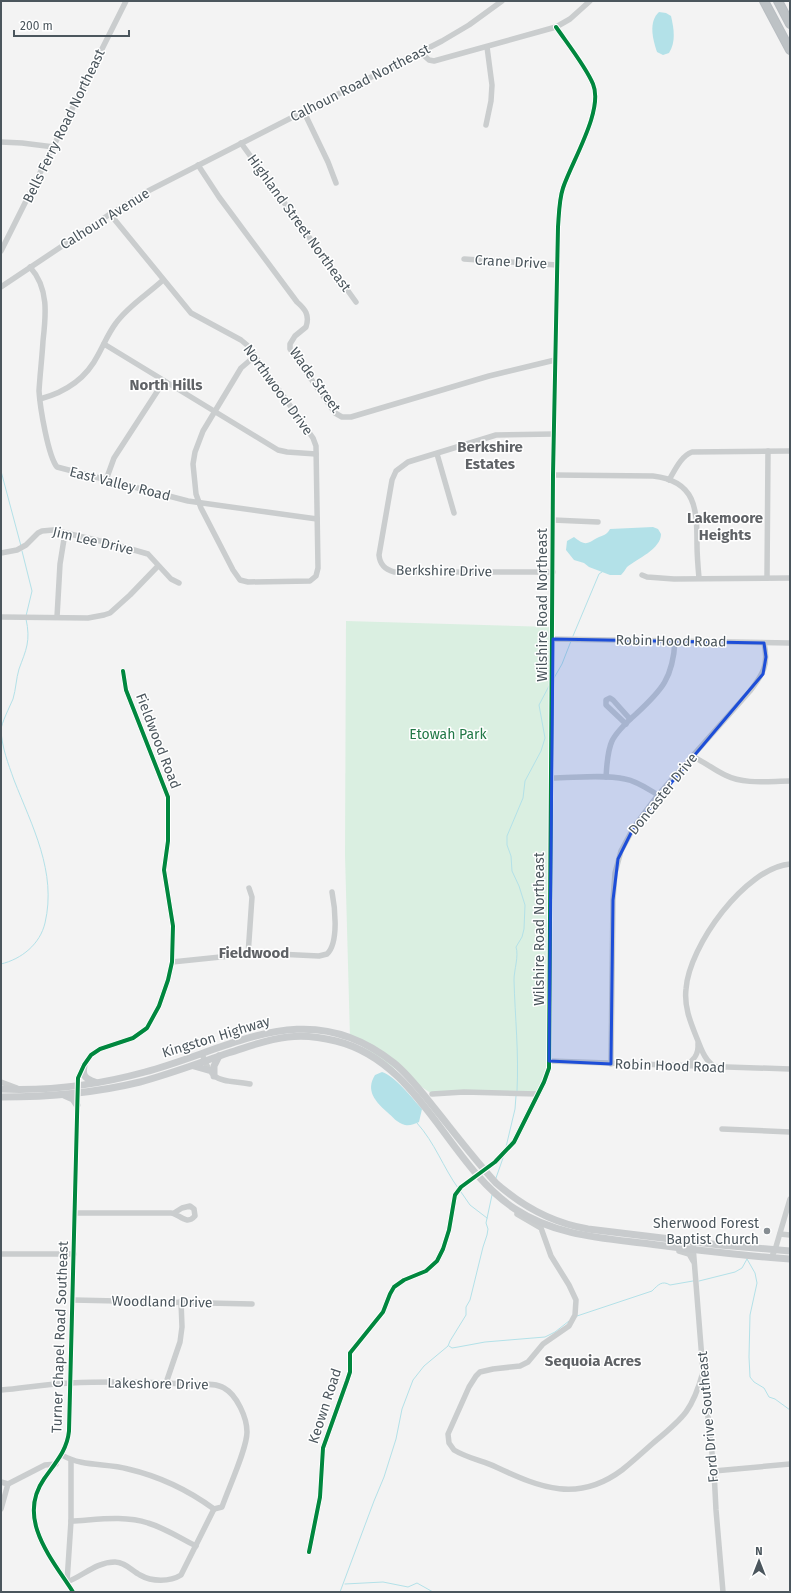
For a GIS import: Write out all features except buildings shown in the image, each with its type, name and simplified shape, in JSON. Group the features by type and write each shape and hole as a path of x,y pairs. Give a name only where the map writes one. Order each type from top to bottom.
{"highway":[{"path":"764,1 790,50"},
{"path":"778,1 790,24"}],"main road":[{"name":"Kingston Highway","path":"1,1089 78,1090 140,1082 192,1066 203,1058 258,1035 283,1030 316,1030 348,1037 374,1048 401,1069 484,1170 492,1185"},
{"name":"Kingston Highway","path":"78,1090 99,1082 203,1058 219,1056 263,1042 289,1037 316,1038 345,1044 373,1057 394,1073 413,1093 477,1174 492,1185"},
{"path":"214,1076 214,1066 219,1056"},
{"path":"84,1066 83,1072 86,1078 99,1082"},
{"path":"192,1066 208,1070"},
{"path":"1,1097 62,1095 78,1090"},
{"path":"62,1095 73,1099 77,1105"},
{"path":"492,1185 506,1202 532,1219 554,1228 588,1237 693,1250 790,1259"},
{"path":"492,1185 524,1205 555,1221 581,1228 693,1242 790,1251"}],"street":[{"name":"Bells Ferry Road Northeast","path":"1,251 126,1"},
{"name":"Calhoun Road Northeast","path":"213,158 470,25 502,1"},
{"path":"420,52 429,60 434,61 556,27 570,18 590,1"},
{"name":"Wilshire Road Northeast","path":"477,1174 506,1153 520,1134 547,1075 549,1061 553,475 558,227 561,194 588,128 596,100 593,84 556,27"},
{"path":"486,125 491,101 492,85 487,47"},
{"path":"304,112 328,162 336,183"},
{"path":"1,142 22,142 54,147"},
{"name":"Highland Street Northeast","path":"241,143 356,302"},
{"name":"Calhoun Avenue","path":"1,287 110,214 161,184 213,158"},
{"name":"Wade Street","path":"198,165 219,197 297,302 304,309 308,316 306,327 295,336 290,344 290,349 335,413 342,417 350,417 489,376 555,360"},
{"name":"Northwood Drive","path":"110,214 191,313 245,342 313,438 316,446 318,568 316,576 312,580 306,582 242,582 233,570 199,503"},
{"name":"Crane Drive","path":"464,259 557,265"},
{"name":"East Valley Road","path":"30,267 34,271 43,290 46,307 40,399 46,432 55,466 199,503 317,519"},
{"path":"40,399 61,392 84,376 94,363 116,323 163,280"},
{"path":"104,344 278,450 294,453 316,454"},
{"path":"199,503 194,484 193,464 200,436 241,368 255,356"},
{"path":"106,480 114,458 164,381"},
{"name":"Berkshire Drive","path":"553,572 403,573 394,572 385,568 380,561 379,555 392,480 396,471 408,462 496,435 554,434"},
{"path":"767,578 768,451"},
{"path":"669,480 682,459 692,452 790,451"},
{"path":"437,454 454,513"},
{"path":"553,475 653,476 669,480 689,494 696,510 699,578"},
{"path":"553,520 598,522"},
{"name":"Jim Lee Drive","path":"1,553 14,552 22,548 42,531 53,530 140,551 150,556 171,579 179,583"},
{"path":"57,617 60,564 65,533"},
{"path":"1,617 88,618 104,615 110,612 130,595 158,566"},
{"path":"642,575 647,577 674,579 790,578"},
{"name":"Robin Hood Road","path":"553,640 790,643"},
{"path":"606,777 607,758 613,740 628,721 658,693 667,680 672,668 675,641"},
{"name":"Doncaster Drive","path":"611,1064 613,900 615,872 624,843 658,795 693,757 763,674 766,657 764,642"},
{"name":"Fieldwood Road","path":"78,1090 78,1078 91,1055 100,1049 133,1038 147,1028 159,1006 168,980 172,962 173,926 164,870 168,841 168,797 126,690 123,672"},
{"path":"693,757 701,760 726,776 738,779 755,782 790,781"},
{"path":"551,778 606,777 632,781 658,795"},
{"path":"715,1067 706,1059 690,1020 685,996 689,973 697,953 716,920 742,890 766,872 785,864 790,864"},
{"path":"248,888 252,897 248,955"},
{"path":"172,962 248,955 277,954 319,956 327,954 330,952 333,943 335,915 332,892"},
{"path":"684,1066 695,1057 699,1050 698,1041"},
{"path":"203,1058 208,1070 214,1076 224,1080 250,1084"},
{"name":"Robin Hood Road","path":"549,1061 790,1069"},
{"path":"1,1082 23,1089"},
{"name":"Turner Chapel Road Southeast","path":"73,1592 40,1540 33,1515 34,1500 38,1491 44,1479 62,1456 69,1437 78,1090"},
{"path":"432,1094 466,1092 538,1094"},
{"path":"722,1129 790,1132"},
{"path":"448,1137 459,1156 469,1169 470,1174 466,1183"},
{"name":"Keown Road","path":"309,1552 320,1497 323,1448 350,1372 350,1353 383,1312 394,1287 404,1280 426,1271 437,1261 443,1249 449,1230 453,1199 457,1191 477,1174"},
{"path":"771,1258 775,1250 790,1199"},
{"path":"506,1202 523,1218 538,1226 544,1236 551,1256 569,1285 576,1300 576,1311 574,1320 565,1330 543,1344 528,1362 514,1367 486,1371 476,1376 469,1387 448,1434 448,1443 454,1450 514,1476 547,1487 561,1490 593,1486 622,1470 681,1419 697,1394 703,1372"},
{"path":"75,1213 174,1213"},
{"path":"544,1236 547,1229 554,1228"},
{"path":"780,1234 790,1235"},
{"name":"Ford Drive Southeast","path":"693,1242 703,1372 714,1471 723,1592"},
{"path":"647,1244 668,1250 685,1252 690,1255 694,1263"},
{"path":"1,1254 74,1254"},
{"name":"Woodland Drive","path":"73,1300 252,1304"},
{"path":"166,1383 180,1342 182,1327 181,1302"},
{"name":"Lakeshore Drive","path":"1,1390 71,1383 166,1383 224,1387 233,1396 245,1419 247,1433 243,1450 222,1507 214,1508"},
{"path":"62,1456 71,1460 126,1468 145,1474 184,1490 214,1508 181,1575 175,1579 162,1581 150,1579 140,1575 128,1566 116,1562 91,1568 75,1579 67,1582 71,1521 71,1460"},
{"path":"1,1482 8,1484 45,1465 56,1464"},
{"path":"714,1471 790,1464"},
{"path":"1,1509 8,1484"},
{"path":"71,1521 120,1519 148,1523 178,1536 196,1546"}],"highlighted area":[{"path":"553,639 764,643 766,657 763,674 634,827 618,859 613,900 611,1064 549,1061"}],"green space":[{"name":"Etowah Park","path":"346,621 552,627 549,1061 538,1094 432,1094 350,1038 345,855"}],"water":[{"path":"659,12 666,13 671,16 674,31 674,40 671,49 669,53 663,55 657,52 652,31 653,21"},
{"path":"653,527 658,529 661,534 657,544 648,553 627,567 621,575 610,575 589,567 584,563 574,560 566,550 567,541 574,537 583,543 586,543 605,535 610,529"},
{"path":"382,1072 393,1078 422,1109 419,1122 412,1125 400,1123 383,1108 373,1096 371,1086 372,1081 375,1075"}],"waterway":[{"path":"1,471 21,546"},
{"path":"22,551 32,591 26,616"},
{"path":"573,636 599,574 602,572"},
{"path":"1,964 9,962 29,950 39,938 43,931 48,904 48,886 41,850 14,780 3,743 1,730 13,699 18,673 26,651 28,639 26,619"},
{"path":"554,678 562,664 571,641"},
{"path":"517,1091 514,980 517,955 516,947 522,937 524,929 525,905 512,871 511,856 507,845 507,836 523,798 525,781 541,751 545,738 539,705 549,686"},
{"path":"506,1147 515,1109 516,1096"},
{"path":"417,1123 429,1139 458,1188"},
{"path":"496,1178 503,1158"},
{"path":"461,1192 470,1205 487,1218"},
{"path":"340,1592 384,1477 396,1439 402,1409 413,1380 424,1366 448,1346 466,1315 466,1307 470,1300 487,1235 488,1229 486,1223 492,1195"},
{"path":"747,1259 755,1273 757,1283 750,1315 750,1377 754,1382 764,1388 769,1397 775,1399 790,1410"},
{"path":"699,1281 735,1272 742,1268 747,1259"},
{"path":"577,1316 652,1291 662,1283 670,1285 693,1281"},
{"path":"449,1346 452,1348 485,1342 545,1337 555,1332 569,1321"},
{"path":"345,1584 383,1582 408,1587 417,1583 433,1592"}],"cycle path":[{"path":"309,1552 320,1497 323,1448 350,1372 350,1353 383,1312 394,1287 404,1280 426,1271 437,1261 443,1249 449,1230 455,1195 461,1187 495,1162 514,1142 544,1082 549,1068 553,475 558,227 559,207 563,188 586,136 591,121 595,95 593,84 586,70 556,27"},
{"path":"73,1592 47,1552 40,1538 35,1524 34,1509 36,1494 44,1479 63,1451 69,1431 78,1078 91,1055 100,1049 133,1038 147,1028 159,1006 168,980 172,962 173,926 164,870 168,841 168,797 126,690 123,671"}],"place":[{"name":"Sherwood Forest Baptist Church","path":"767,1231"}],"district":[{"name":"North Hills","path":"166,385"},
{"name":"Berkshire Estates","path":"490,456"},
{"name":"Lakemoore Heights","path":"725,526"},
{"name":"Fieldwood","path":"254,953"},
{"name":"Sequoia Acres","path":"593,1361"}]}
